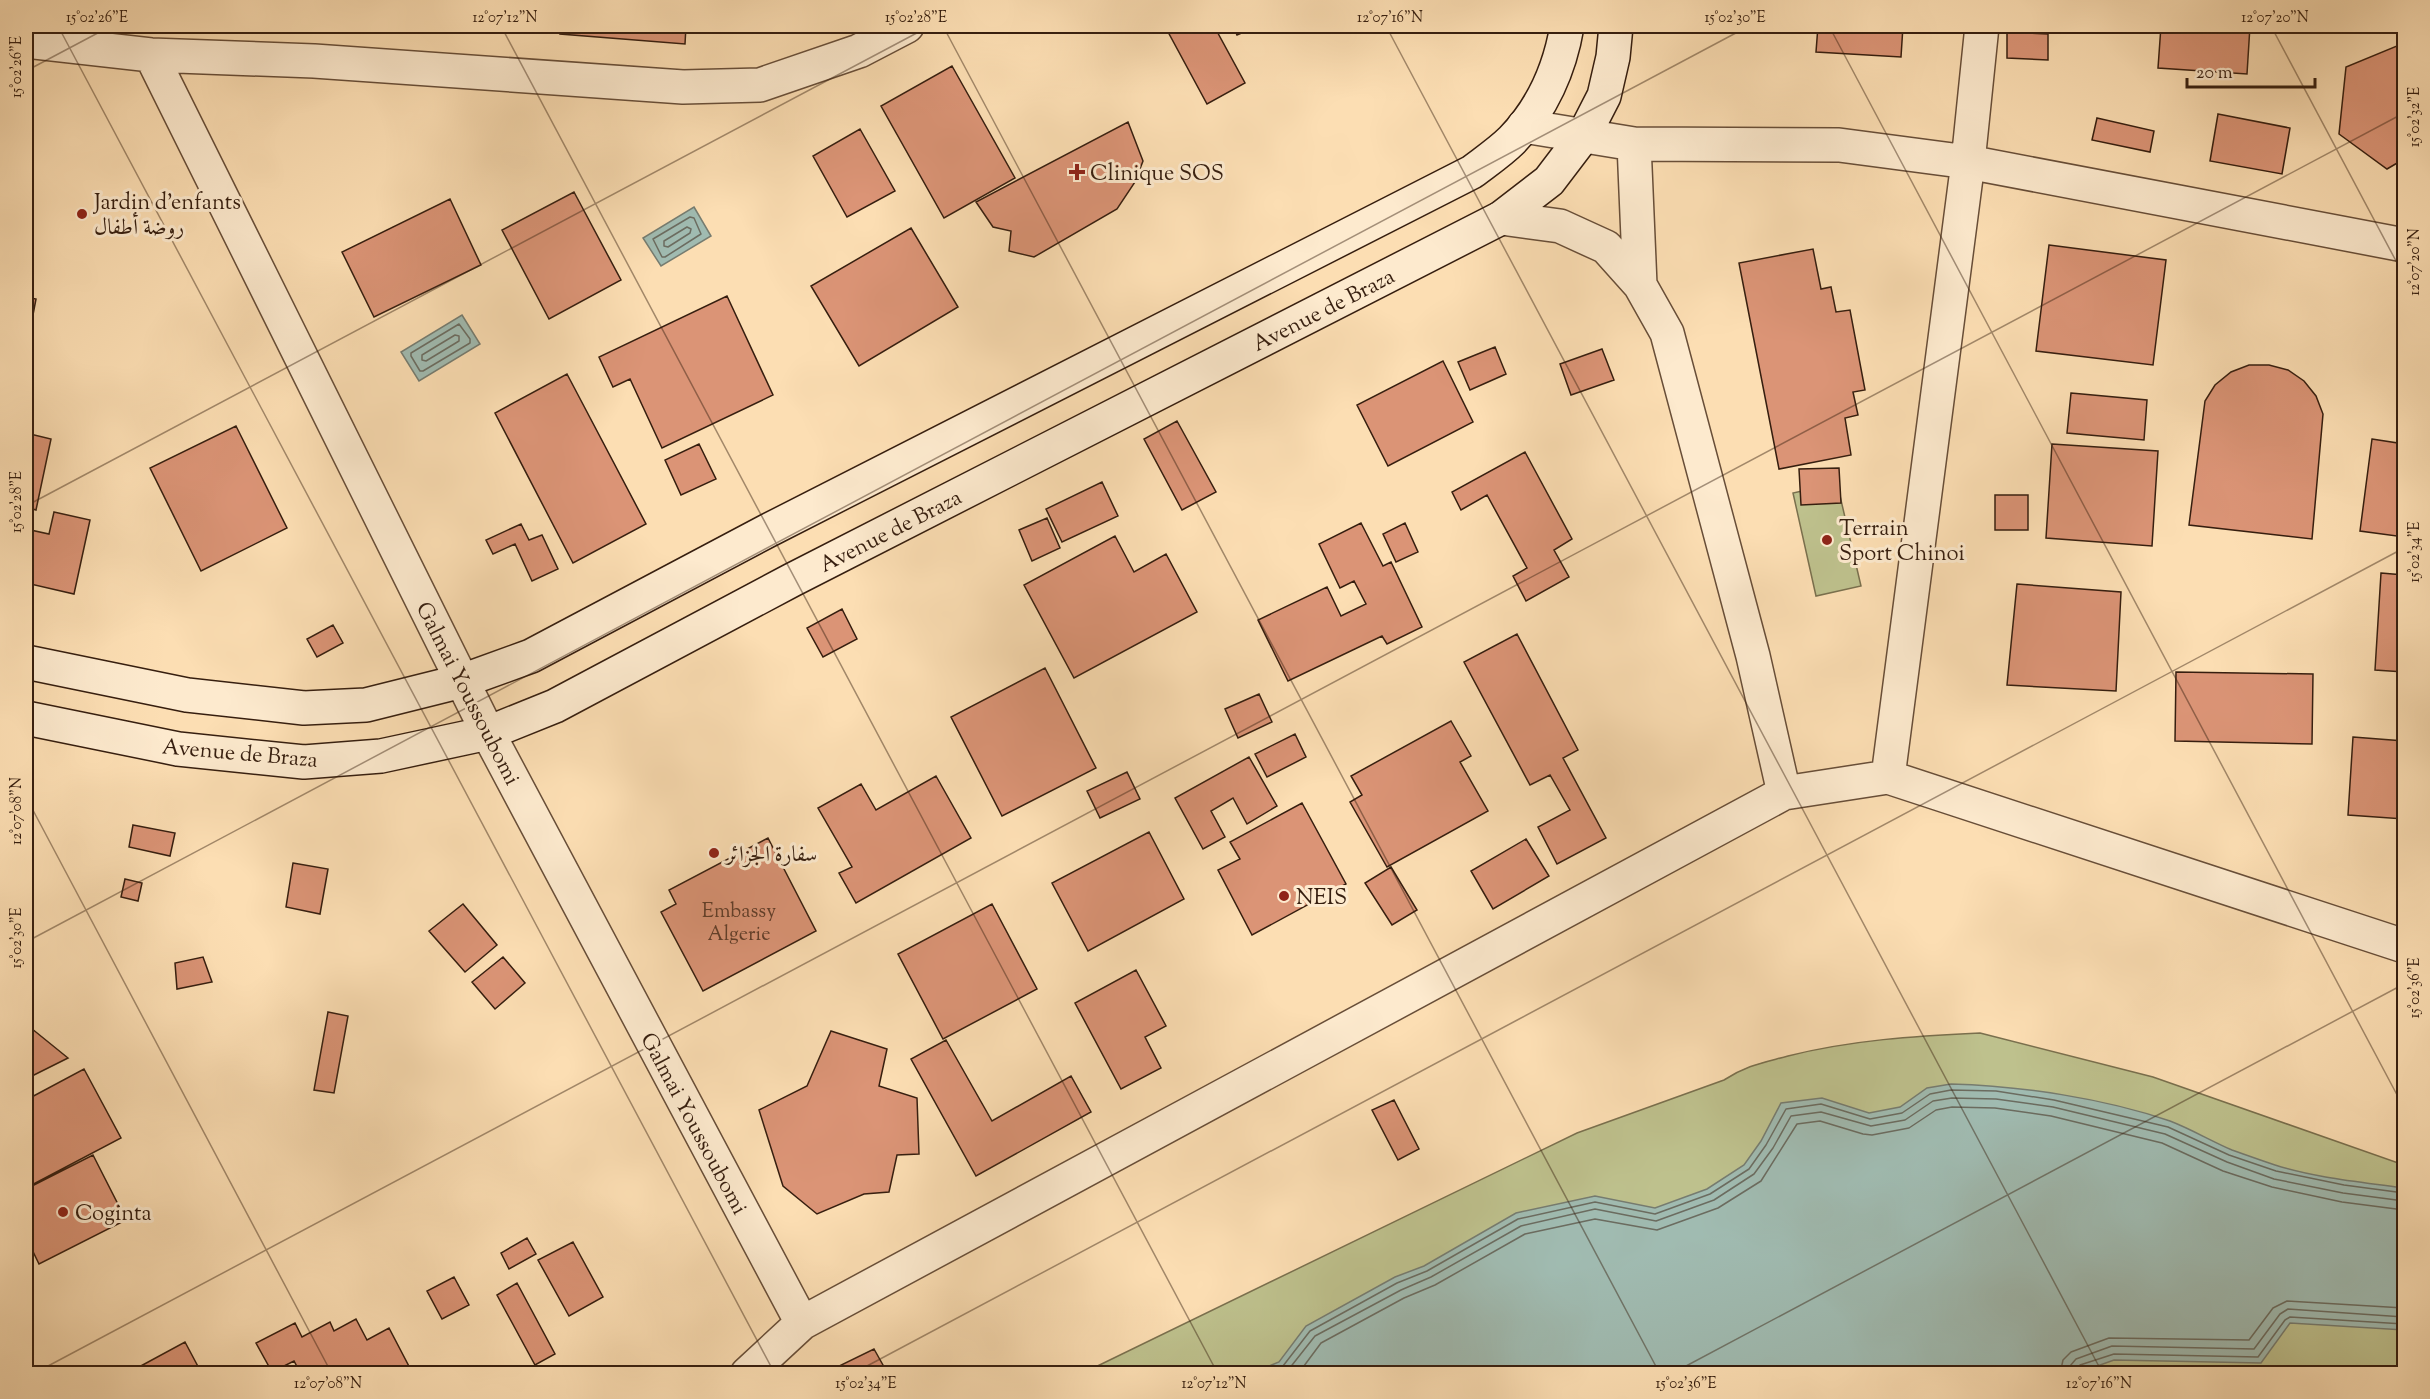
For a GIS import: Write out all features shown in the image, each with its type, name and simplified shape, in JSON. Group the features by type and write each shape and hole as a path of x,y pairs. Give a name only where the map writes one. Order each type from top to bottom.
{"street":[{"path":"26,41 151,55 314,61 683,87 760,85 859,51 907,26"},
{"path":"26,662 187,695 304,708 366,705 462,681 531,656 767,531 1472,172 1511,142 1524,126 1551,82 1567,26"},
{"name":"Avenue de Braza","path":"26,718 178,749 304,762 381,756 488,733 555,706 792,580 1501,218 1549,181 1584,135 1604,96 1613,57 1616,26"},
{"path":"1888,777 1968,162 1982,26"},
{"name":"Galmai Youssoubomi","path":"151,55 488,733 802,1323"},
{"path":"1524,126 1634,144 1839,145 1968,162 2404,245"},
{"path":"1634,144 1640,285"},
{"path":"1501,218 1560,226 1606,247 1640,285 1667,333 1753,656 1784,793"},
{"path":"747,1374 802,1323 1784,793 1888,777 2404,946"}],"green space":[{"name":"Terrain Sport Chinoi","path":"1837,483 1861,586 1816,596 1793,493"},
{"path":"1980,1033 2153,1077 2404,1165 2404,1373 1081,1374 1577,1133 1724,1080 1748,1068 1812,1051 1859,1042"}],"water":[{"path":"1443,26 1471,26 1470,33 1443,29"},
{"path":"694,207 711,236 661,266 643,238"},
{"path":"462,315 480,344 419,381 401,352"},
{"path":"1951,1084 2005,1087 2117,1106 2170,1121 2232,1150 2275,1165 2339,1179 2404,1188 2404,1330 2290,1323 2261,1363 2114,1360 2075,1374 1252,1373 1279,1362 1306,1326 1395,1277 1424,1266 1516,1213 1595,1196 1655,1208 1707,1189 1744,1165 1761,1141 1781,1103 1822,1098 1869,1113 1900,1107 1927,1088"}],"building":[{"path":"561,26 686,26 685,44 560,34"},
{"path":"1174,26 1214,26 1245,83 1207,104 1167,30"},
{"path":"1233,26 1258,26 1237,35"},
{"path":"1818,26 1903,26 1901,57 1816,52"},
{"path":"2161,26 2250,26 2247,74 2158,68"},
{"path":"2007,32 2048,34 2048,60 2007,58"},
{"path":"2404,43 2404,159 2387,169 2339,134 2346,67"},
{"path":"952,66 1015,178 944,218 881,106"},
{"path":"2218,114 2290,128 2282,174 2210,161"},
{"path":"2097,118 2154,131 2150,152 2092,140"},
{"path":"1128,122 1143,161 1135,182 1117,209 1034,257 1009,251 1011,231 993,227 976,202"},
{"path":"860,129 895,191 847,217 813,156"},
{"path":"574,192 621,280 549,319 502,230"},
{"path":"450,199 481,265 374,317 342,252"},
{"path":"911,228 958,307 859,366 811,286"},
{"path":"2049,245 2166,260 2153,365 2036,351"},
{"path":"1813,249 1821,289 1831,287 1836,312 1850,310 1865,390 1853,392 1858,415 1845,418 1851,455 1779,469 1739,263"},
{"path":"727,296 773,395 662,448 630,379 613,387 599,357"},
{"path":"26,297 36,299 28,341 26,341"},
{"path":"1495,347 1506,374 1470,390 1458,362"},
{"path":"1602,349 1614,380 1571,395 1560,364"},
{"path":"1443,361 1473,422 1388,466 1357,405"},
{"path":"2249,365 2269,365 2288,370 2304,381 2316,396 2323,414 2312,539 2189,525 2205,401 2215,385 2231,372"},
{"path":"567,374 646,524 573,563 495,413"},
{"path":"2071,393 2147,400 2144,440 2067,433"},
{"path":"1177,421 1216,492 1182,510 1144,439"},
{"path":"236,426 287,528 201,571 150,468"},
{"path":"26,433 51,439 36,510 26,507"},
{"path":"2372,439 2404,444 2404,537 2360,531"},
{"path":"699,444 716,479 681,495 665,460"},
{"path":"2052,444 2158,451 2152,546 2046,538"},
{"path":"1525,452 1572,539 1554,550 1569,577 1526,601 1513,576 1527,568 1487,495 1461,510 1452,492"},
{"path":"1839,468 1841,503 1801,505 1799,469"},
{"path":"1102,482 1118,516 1062,542 1046,509"},
{"path":"1995,495 2028,495 2028,530 1995,530"},
{"path":"54,512 90,520 74,594 26,583 26,529 49,534"},
{"path":"1047,518 1060,548 1032,561 1019,530"},
{"path":"1361,523 1383,566 1391,562 1422,627 1387,644 1382,636 1288,681 1258,620 1327,587 1341,616 1366,604 1354,581 1340,588 1319,544"},
{"path":"1405,523 1418,552 1396,562 1383,534"},
{"path":"521,524 529,540 542,535 558,569 532,581 515,544 493,554 486,540"},
{"path":"1115,536 1134,572 1166,554 1197,612 1074,678 1024,585"},
{"path":"2381,573 2404,575 2404,672 2375,670"},
{"path":"2017,584 2121,592 2116,691 2007,685"},
{"path":"842,609 857,639 823,657 807,628"},
{"path":"333,625 343,643 317,657 307,639"},
{"path":"1517,634 1578,750 1563,758 1606,838 1557,864 1538,827 1570,810 1550,775 1530,785 1464,662"},
{"path":"1045,668 1096,768 1002,816 951,717"},
{"path":"2176,672 2313,674 2312,744 2175,741"},
{"path":"1259,694 1272,722 1238,738 1225,709"},
{"path":"1451,721 1471,756 1460,762 1488,811 1387,867 1350,802 1362,795 1351,776"},
{"path":"1295,734 1306,757 1267,777 1255,754"},
{"path":"2353,737 2404,741 2404,819 2348,815"},
{"path":"1249,757 1277,806 1247,824 1233,798 1211,811 1225,837 1203,849 1175,798"},
{"path":"1127,772 1140,799 1100,818 1087,791"},
{"path":"936,776 971,838 856,903 839,873 852,867 818,808 861,784 876,810"},
{"path":"1302,803 1346,884 1252,935 1218,870 1240,859 1230,842"},
{"path":"133,825 175,833 170,856 129,847"},
{"path":"1149,832 1184,899 1088,951 1052,883"},
{"path":"768,838 816,931 703,991 661,912 676,904 669,890"},
{"path":"1526,839 1549,876 1493,909 1471,871"},
{"path":"293,863 328,869 320,914 286,907"},
{"path":"1391,867 1417,910 1392,925 1365,883"},
{"path":"125,879 142,883 138,901 121,897"},
{"path":"463,904 497,945 465,972 429,931"},
{"path":"992,904 1037,989 943,1039 898,954"},
{"path":"203,957 212,982 177,989 175,963"},
{"path":"503,957 525,983 495,1009 472,982"},
{"path":"1136,970 1166,1026 1145,1037 1161,1068 1121,1089 1075,1003"},
{"path":"328,1012 348,1016 334,1093 314,1090"},
{"path":"26,1024 68,1058 26,1079"},
{"path":"831,1031 887,1049 879,1086 917,1098 919,1154 897,1155 889,1192 864,1194 817,1214 783,1186 759,1110 807,1086"},
{"path":"946,1040 992,1121 1071,1076 1091,1112 976,1176 911,1059"},
{"path":"84,1069 121,1138 26,1188 26,1100"},
{"path":"1394,1100 1419,1149 1398,1160 1372,1110"},
{"path":"93,1155 126,1220 39,1264 26,1237 26,1189"},
{"path":"527,1238 536,1254 509,1269 501,1253"},
{"path":"573,1242 603,1297 569,1316 538,1260"},
{"path":"454,1277 469,1305 442,1319 427,1291"},
{"path":"517,1283 555,1354 535,1365 497,1295"},
{"path":"356,1319 367,1340 389,1328 413,1374 301,1374 294,1361 272,1372 256,1343 295,1323 302,1337 330,1322 334,1331"},
{"path":"185,1342 202,1374 126,1374"},
{"path":"874,1349 888,1374 840,1374 837,1367"}],"place":[{"name":"Clinique SOS","path":"1077,172"},
{"name":"Jardin d'enfants روضة أطفال","path":"82,214"},
{"name":"Terrain Sport Chinoi","path":"1827,540"},
{"name":"سفارة الجزائر","path":"714,853"},
{"name":"NEIS","path":"1284,896"},
{"name":"Coginta","path":"63,1212"}]}
